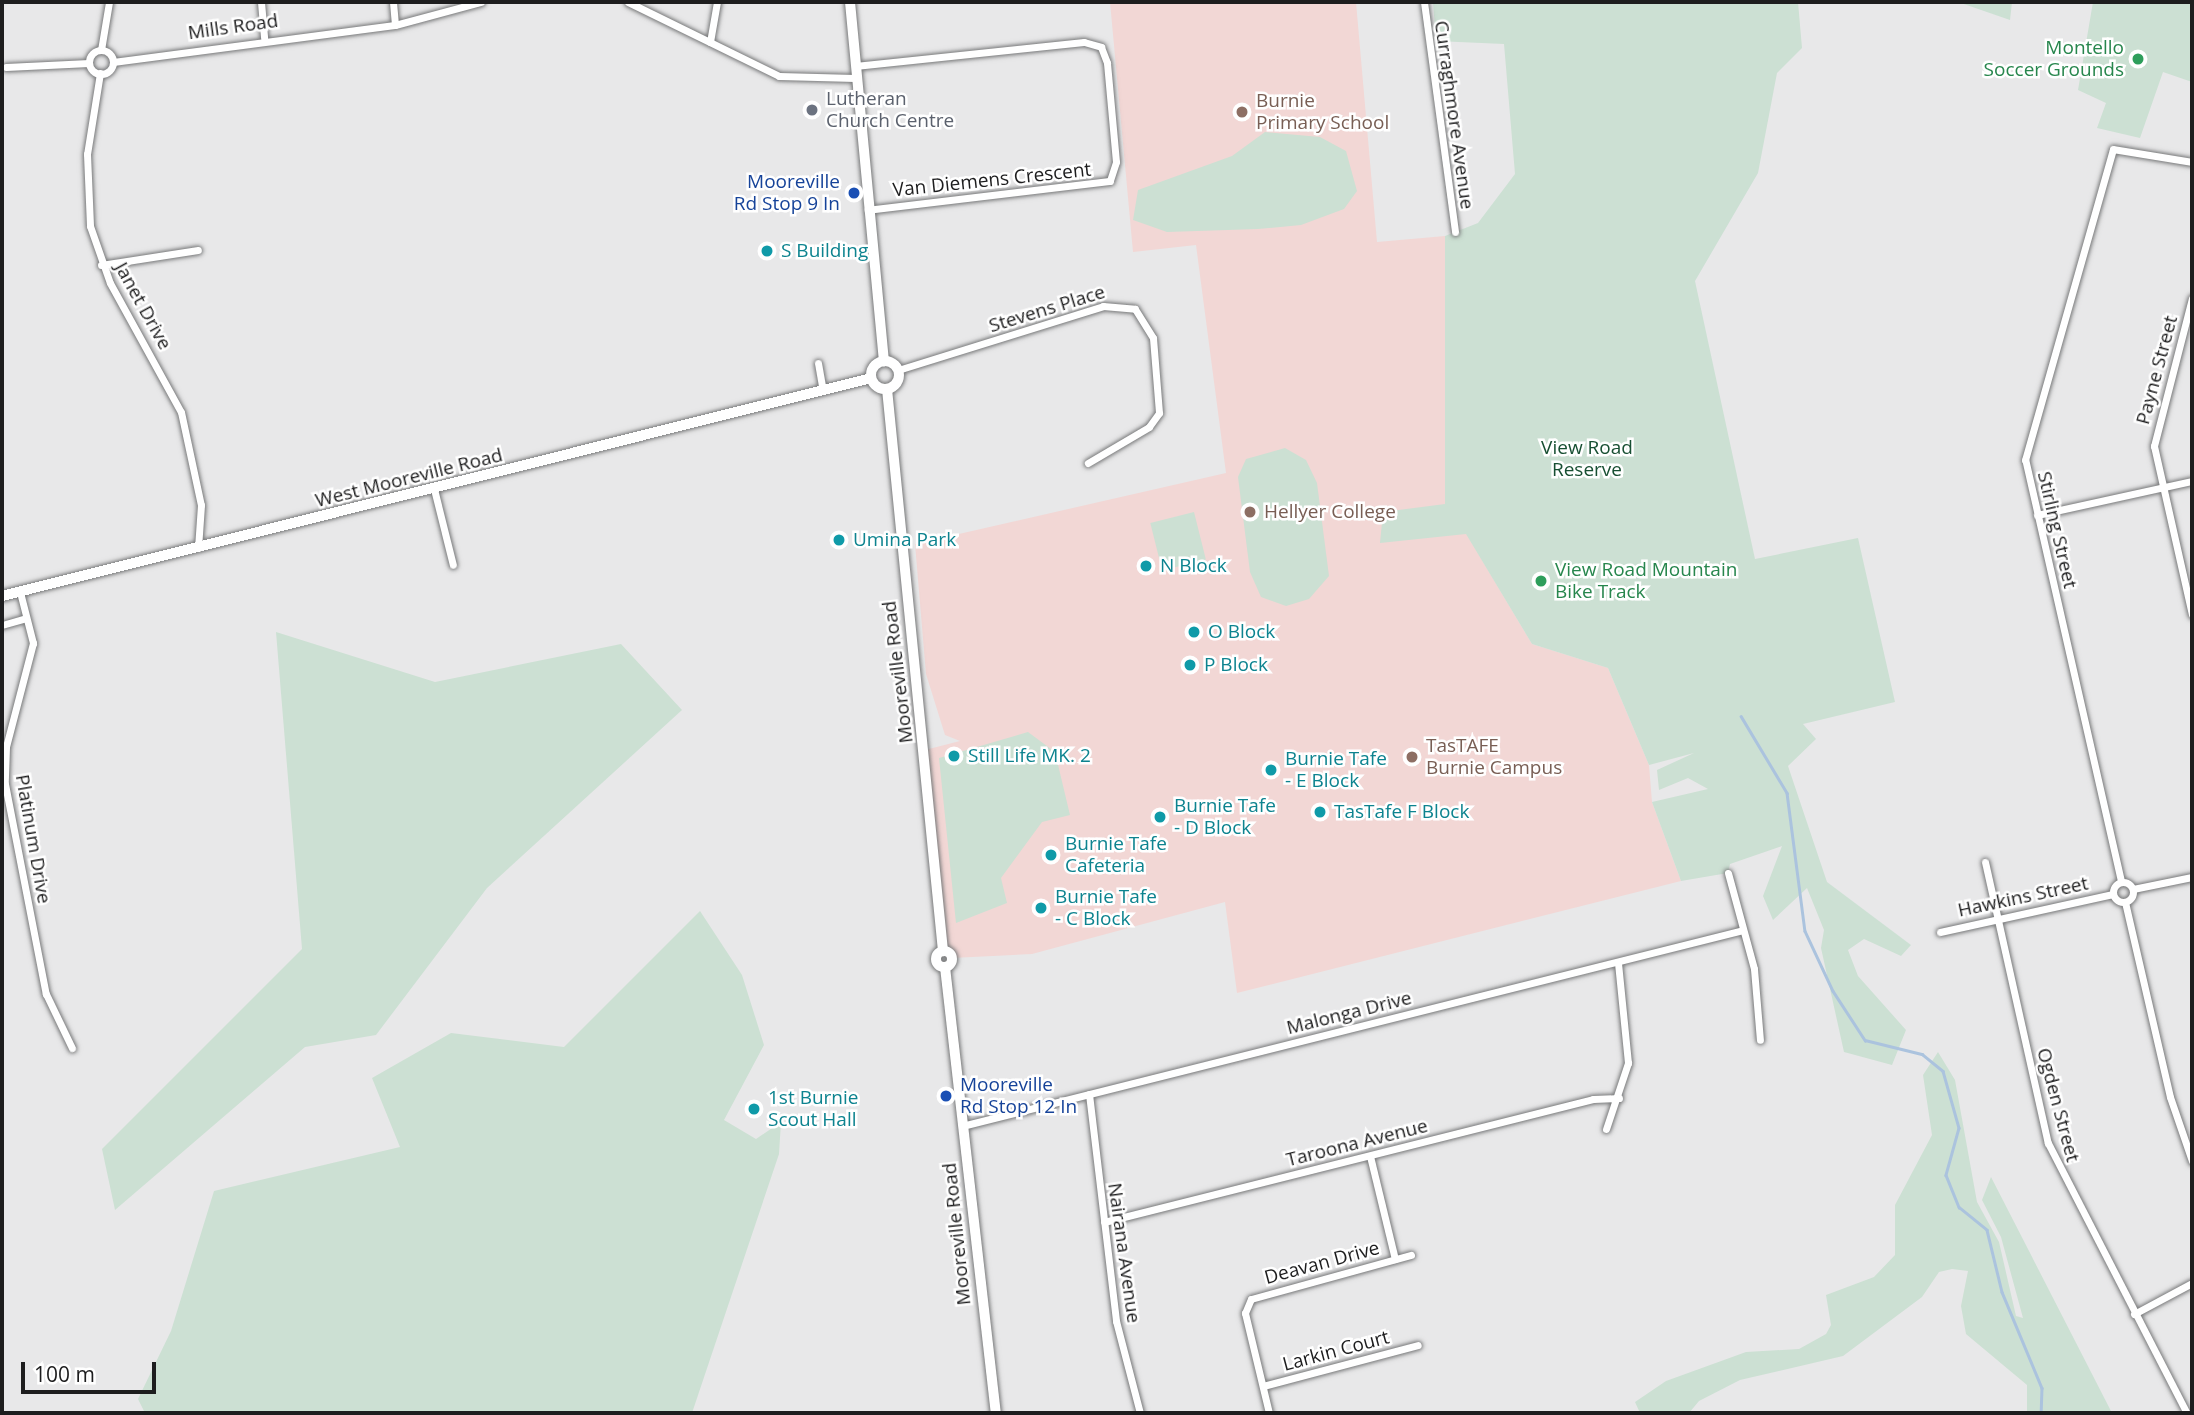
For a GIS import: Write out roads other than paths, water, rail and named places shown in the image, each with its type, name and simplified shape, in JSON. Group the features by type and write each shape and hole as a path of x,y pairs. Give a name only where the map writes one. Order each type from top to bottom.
{"main road":[{"path":"850,2 855,78 884,361 871,378 887,388 897,382 898,370 884,361"},
{"name":"West Mooreville Road","path":"2,596 198,549 871,378"},
{"name":"Mooreville Road","path":"887,388 943,951 952,958 945,967 996,1413"}],"street":[{"path":"6,66 89,63 101,50 109,2"},
{"path":"261,2 264,38"},
{"path":"393,2 395,25"},
{"name":"Mills Road","path":"113,62 264,38 395,25 481,2"},
{"path":"628,2 779,76 855,78"},
{"path":"710,42 717,2"},
{"name":"Curraghmore Avenue","path":"1424,2 1455,232"},
{"name":"Van Diemens Crescent","path":"855,66 1084,42 1101,47 1107,63 1116,162 1110,181 868,210"},
{"path":"89,63 100,74 113,62 101,50"},
{"name":"Janet Drive","path":"100,74 87,199 102,265 181,412 201,505 198,549"},
{"name":"Stirling Street","path":"2121,881 2025,460 2028,433 2113,149 2192,162"},
{"path":"102,265 198,250"},
{"name":"Payne Street","path":"2192,298 2157,421 2154,446 2192,615"},
{"name":"Stevens Place","path":"898,370 1103,306 1135,309 1153,338 1159,413 1149,427 1088,463"},
{"path":"818,363 824,391"},
{"path":"2037,514 2192,481"},
{"path":"435,489 453,565"},
{"name":"Platinum Drive","path":"20,592 33,643 6,747 5,784 46,994 72,1048"},
{"path":"2,625 26,618"},
{"name":"Ogden Street","path":"1985,862 2048,1143 2187,1413"},
{"path":"1728,873 1754,969 1759,1040"},
{"path":"2192,877 2133,889 2121,881 2113,894 2125,902 2170,1097 2192,1161"},
{"path":"2125,902 2133,889"},
{"name":"Hawkins Street","path":"1941,932 2113,894"},
{"name":"Malonga Drive","path":"962,1126 1743,930"},
{"path":"1606,1129 1619,1098 1629,1026 1618,962"},
{"name":"Nairana Avenue","path":"1088,1094 1116,1321 1140,1413"},
{"name":"Taroona Avenue","path":"1104,1222 1593,1099 1619,1098"},
{"name":"Deavan Drive","path":"1370,1156 1395,1259"},
{"name":"Deavan Drive","path":"1269,1413 1245,1313 1251,1299 1411,1255"},
{"path":"2134,1314 2192,1283"},
{"name":"Larkin Court","path":"1263,1386 1418,1345"}],"waterway":[{"path":"1741,716 1787,793 1805,931 1833,991 1865,1040 1922,1054 1943,1071 1959,1128 1946,1175 1959,1207 1987,1230 2002,1292 2042,1388 2041,1413"}],"place":[{"name":"Montello Soccer Grounds","path":"2138,59"},
{"name":"Lutheran Church Centre","path":"812,110"},
{"name":"Burnie Primary School","path":"1242,112"},
{"name":"Mooreville Rd Stop 9 In","path":"854,193"},
{"name":"S Building","path":"767,251"},
{"name":"Hellyer College","path":"1250,512"},
{"name":"Umina Park","path":"839,540"},
{"name":"N Block","path":"1146,566"},
{"name":"View Road Mountain Bike Track","path":"1541,581"},
{"name":"O Block","path":"1194,632"},
{"name":"P Block","path":"1190,665"},
{"name":"Still Life MK. 2","path":"954,756"},
{"name":"TasTAFE Burnie Campus","path":"1412,757"},
{"name":"Burnie Tafe - E Block","path":"1271,770"},
{"name":"TasTafe F Block","path":"1320,812"},
{"name":"Burnie Tafe - D Block","path":"1160,817"},
{"name":"Burnie Tafe Cafeteria","path":"1051,855"},
{"name":"Burnie Tafe - C Block","path":"1041,908"},
{"name":"Mooreville Rd Stop 12 In","path":"946,1096"},
{"name":"1st Burnie Scout Hall","path":"754,1109"}],"park label":[{"name":"View Road Reserve","path":"1587,459"}]}
